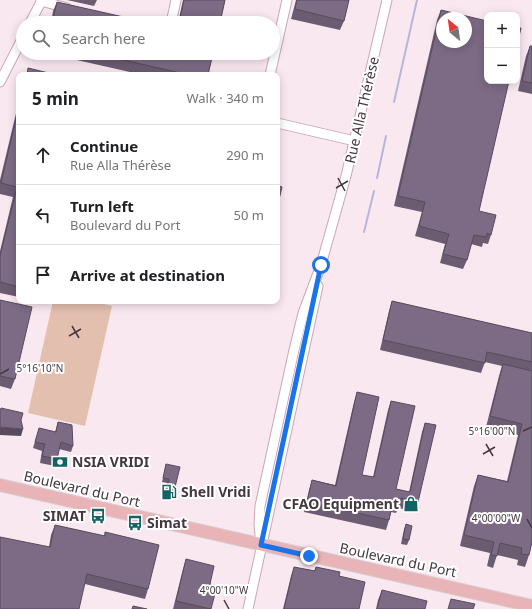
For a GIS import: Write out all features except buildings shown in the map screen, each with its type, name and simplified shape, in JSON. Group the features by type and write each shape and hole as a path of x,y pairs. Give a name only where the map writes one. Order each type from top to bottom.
{"main road":[{"name":"Boulevard du Port","path":"0,485 527,607"}],"street":[{"path":"33,16 41,0 77,10"},
{"path":"173,16 176,0"},
{"path":"280,31 287,0"},
{"name":"Rue Alla Thérèse","path":"248,609 321,265 355,141 387,0"},
{"path":"0,82 16,51"},
{"path":"271,72 273,60"},
{"path":"280,124 355,141"}],"shaded area":[{"path":"0,0 532,0 532,609 0,609"},
{"path":"52,304 104,304 112,306 85,426 28,413"}],"waterway":[{"path":"394,102 417,0"},
{"path":"377,178 386,136"},
{"path":"364,232 374,191"}],"place":[{"name":"NSIA VRIDI","path":"60,462"},
{"name":"Shell Vridi","path":"169,492"},
{"name":"CFAO Equipment","path":"411,504"},
{"name":"SIMAT","path":"98,516"},
{"name":"Simat","path":"135,523"}],"route":[{"path":"309,556 261,545 321,265"}]}
